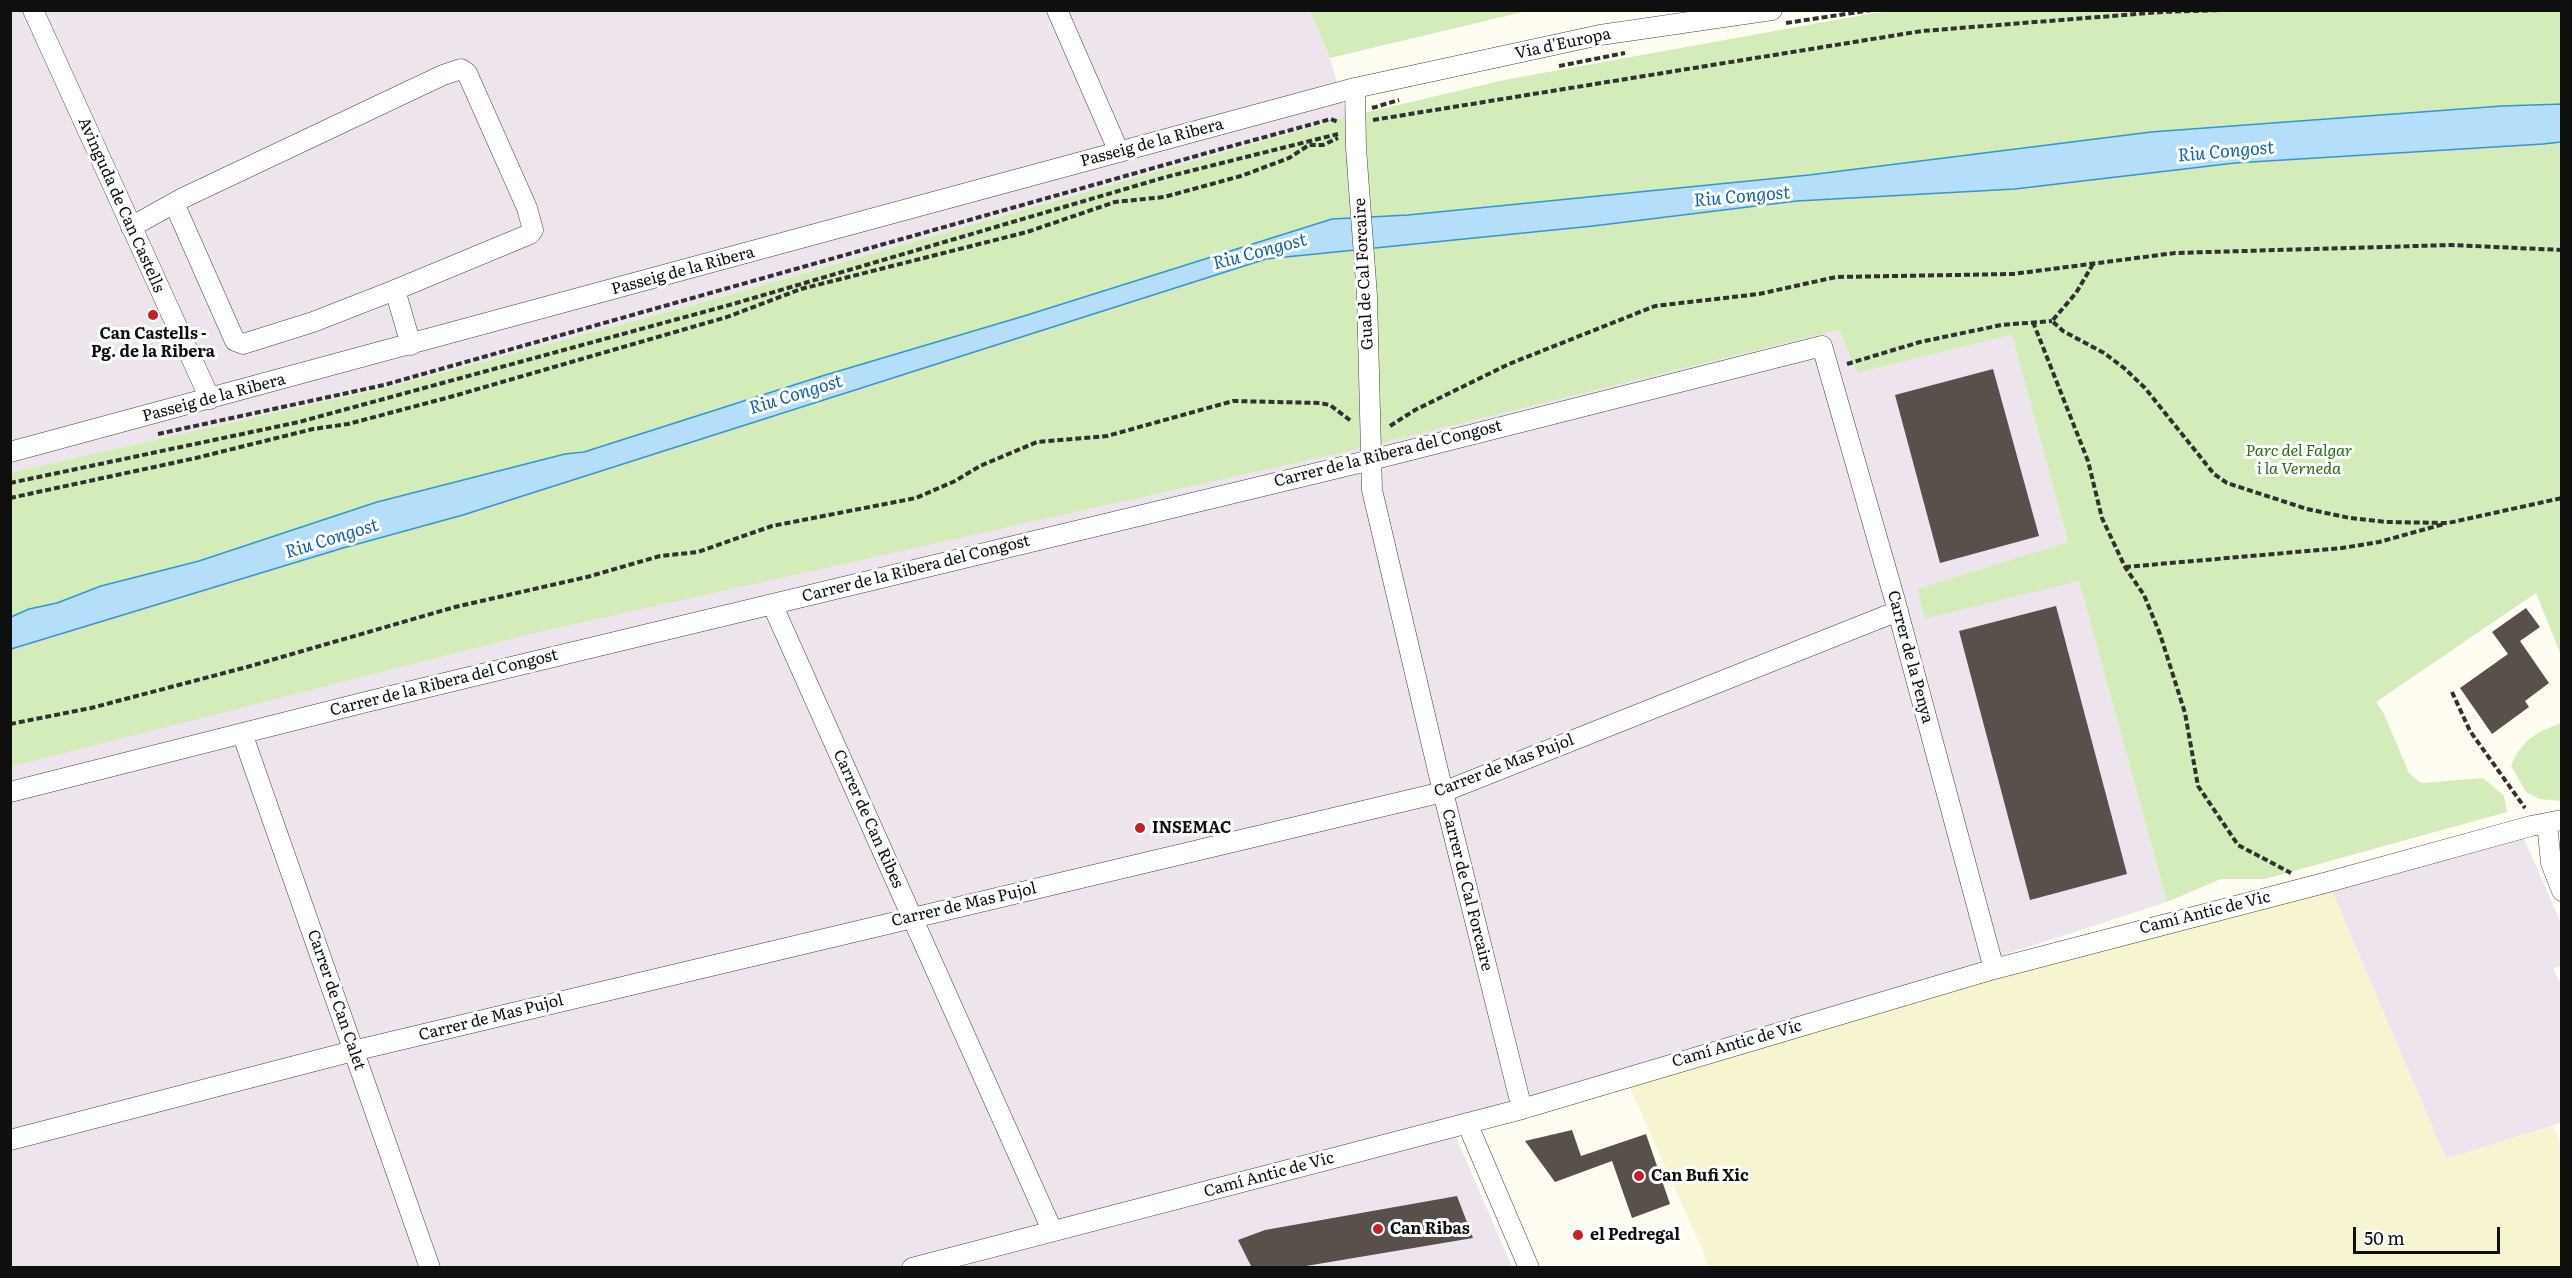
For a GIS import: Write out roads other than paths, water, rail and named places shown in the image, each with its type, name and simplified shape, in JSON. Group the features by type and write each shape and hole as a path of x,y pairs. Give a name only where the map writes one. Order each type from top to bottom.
{"street":[{"name":"Avinguda de Can Castells","path":"33,10 210,399"},
{"path":"1057,10 1119,152"},
{"name":"Via d'Europa","path":"1355,88 1600,35 1774,17"},
{"path":"131,227 174,203 433,80 461,69 467,72 527,208 533,230 530,234 395,290 294,328 243,344 235,341 174,203"},
{"name":"Passeig de la Ribera","path":"10,452 1355,88"},
{"name":"Gual de Cal Forcaire","path":"1355,88 1368,296 1371,460"},
{"path":"395,290 411,345"},
{"name":"Carrer de la Penya","path":"1822,346 1898,611 1994,969"},
{"name":"Carrer de la Ribera del Congost","path":"10,792 242,733 1371,460 1822,346"},
{"name":"Carrer de Cal Forcaire","path":"1371,460 1372,490 1443,792 1522,1109"},
{"name":"Carrer de Can Ribes","path":"772,604 1052,1230"},
{"name":"Carrer de Mas Pujol","path":"10,1140 353,1051 1443,792 1898,611"},
{"name":"Carrer de Can Calet","path":"242,733 430,1268"},
{"path":"2546,823 2551,863 2562,891"},
{"name":"Camí Antic de Vic","path":"912,1268 1522,1109 1994,969 2546,823"},
{"path":"1467,1123 1529,1268"}],"water":[{"name":"Riu Congost","path":"2561,104 2561,142 2235,163 2015,189 1797,201 1593,226 1266,259 463,515 343,548 11,649 11,617 29,609 57,603 101,586 199,561 377,502 565,454 584,452 1332,219 1408,215 1809,175 2151,132 2502,106"}],"place":[{"name":"Can Castells - Pg. de la Ribera","path":"153,315"},
{"name":"INSEMAC","path":"1140,828"},
{"name":"Can Bufi Xic","path":"1639,1176"},
{"name":"Can Ribas","path":"1378,1229"},
{"name":"el Pedregal","path":"1578,1235"}],"park label":[{"name":"Parc del Falgar i la Verneda","path":"2299,460"}]}
